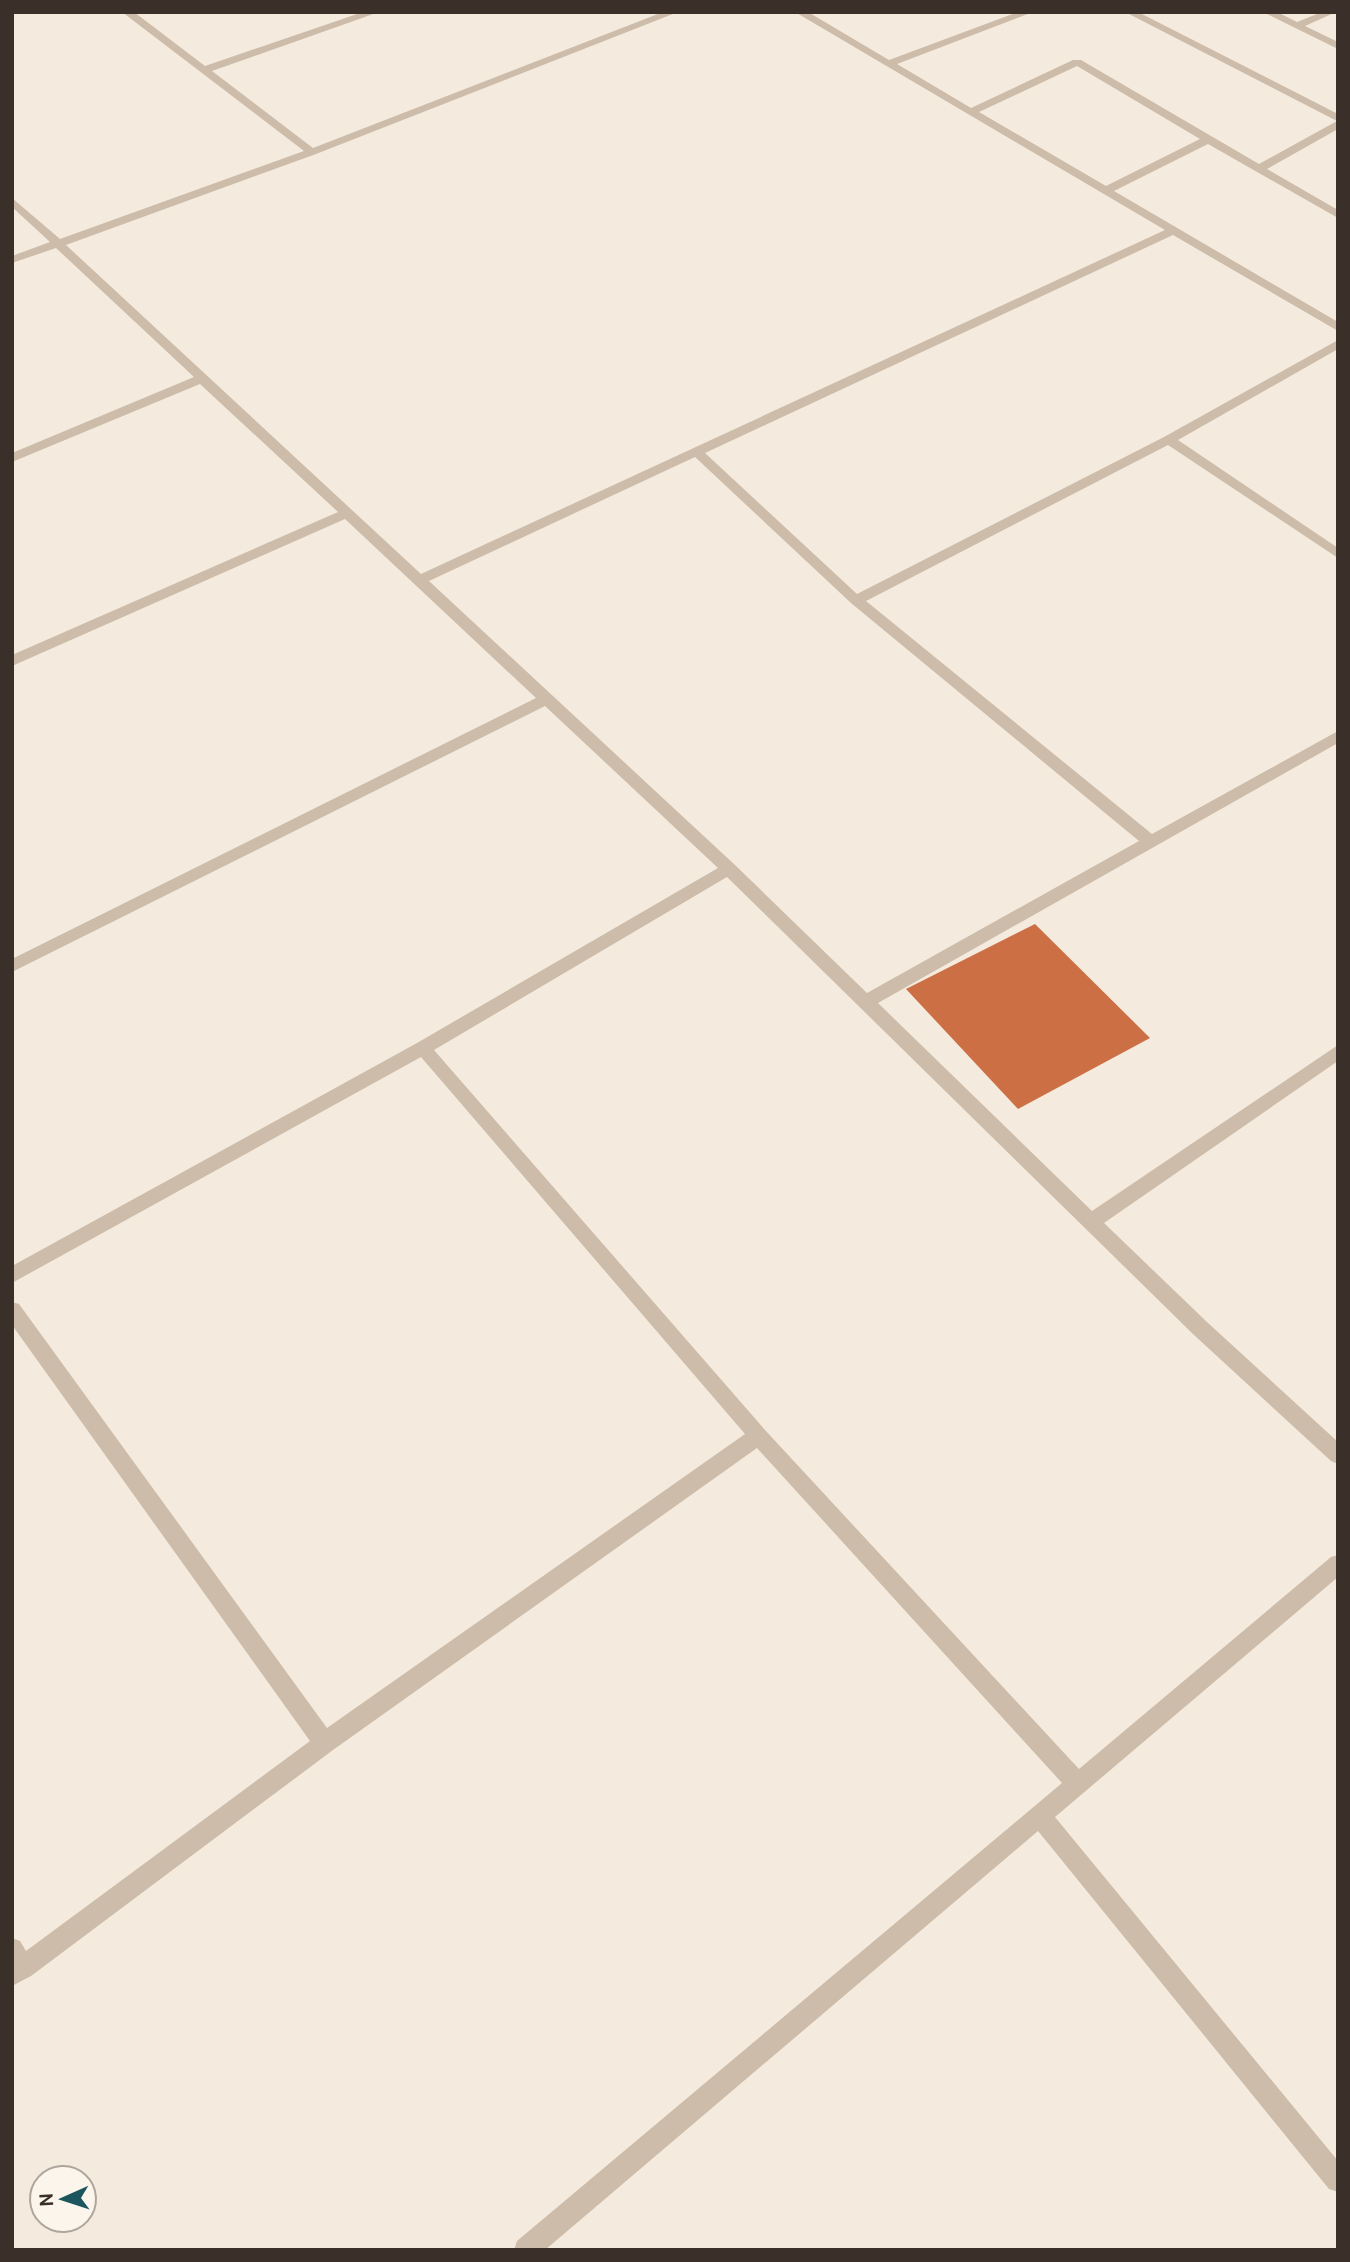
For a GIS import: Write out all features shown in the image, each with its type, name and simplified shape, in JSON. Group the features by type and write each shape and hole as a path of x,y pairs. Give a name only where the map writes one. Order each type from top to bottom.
{"street":[{"path":"127,12 312,152"},
{"path":"204,70 373,12"},
{"path":"12,260 312,152 673,12"},
{"path":"800,12 1335,323"},
{"path":"888,64 1028,12"},
{"path":"1130,12 1338,118"},
{"path":"1268,12 1338,46"},
{"path":"1297,26 1331,12"},
{"path":"970,112 1077,62 1338,215"},
{"path":"1259,169 1338,124"},
{"path":"1105,191 1209,139"},
{"path":"12,201 729,869 1201,1329 1338,1455"},
{"path":"420,580 1173,230"},
{"path":"856,600 1169,440 1338,344"},
{"path":"12,458 203,378"},
{"path":"1169,440 1338,554"},
{"path":"696,451 856,600 1152,842"},
{"path":"12,661 347,513"},
{"path":"12,966 547,699"},
{"path":"866,1002 1338,736"},
{"path":"12,1275 423,1048 729,869"},
{"path":"423,1048 758,1436 1079,1785"},
{"path":"1091,1222 1338,1052"},
{"path":"12,1310 325,1742"},
{"path":"16,1964 758,1436"},
{"path":"526,2250 1338,1564"},
{"path":"1041,1817 1338,2180"}],"building":[{"path":"1035,924 1150,1038 1018,1109 906,989"}]}
